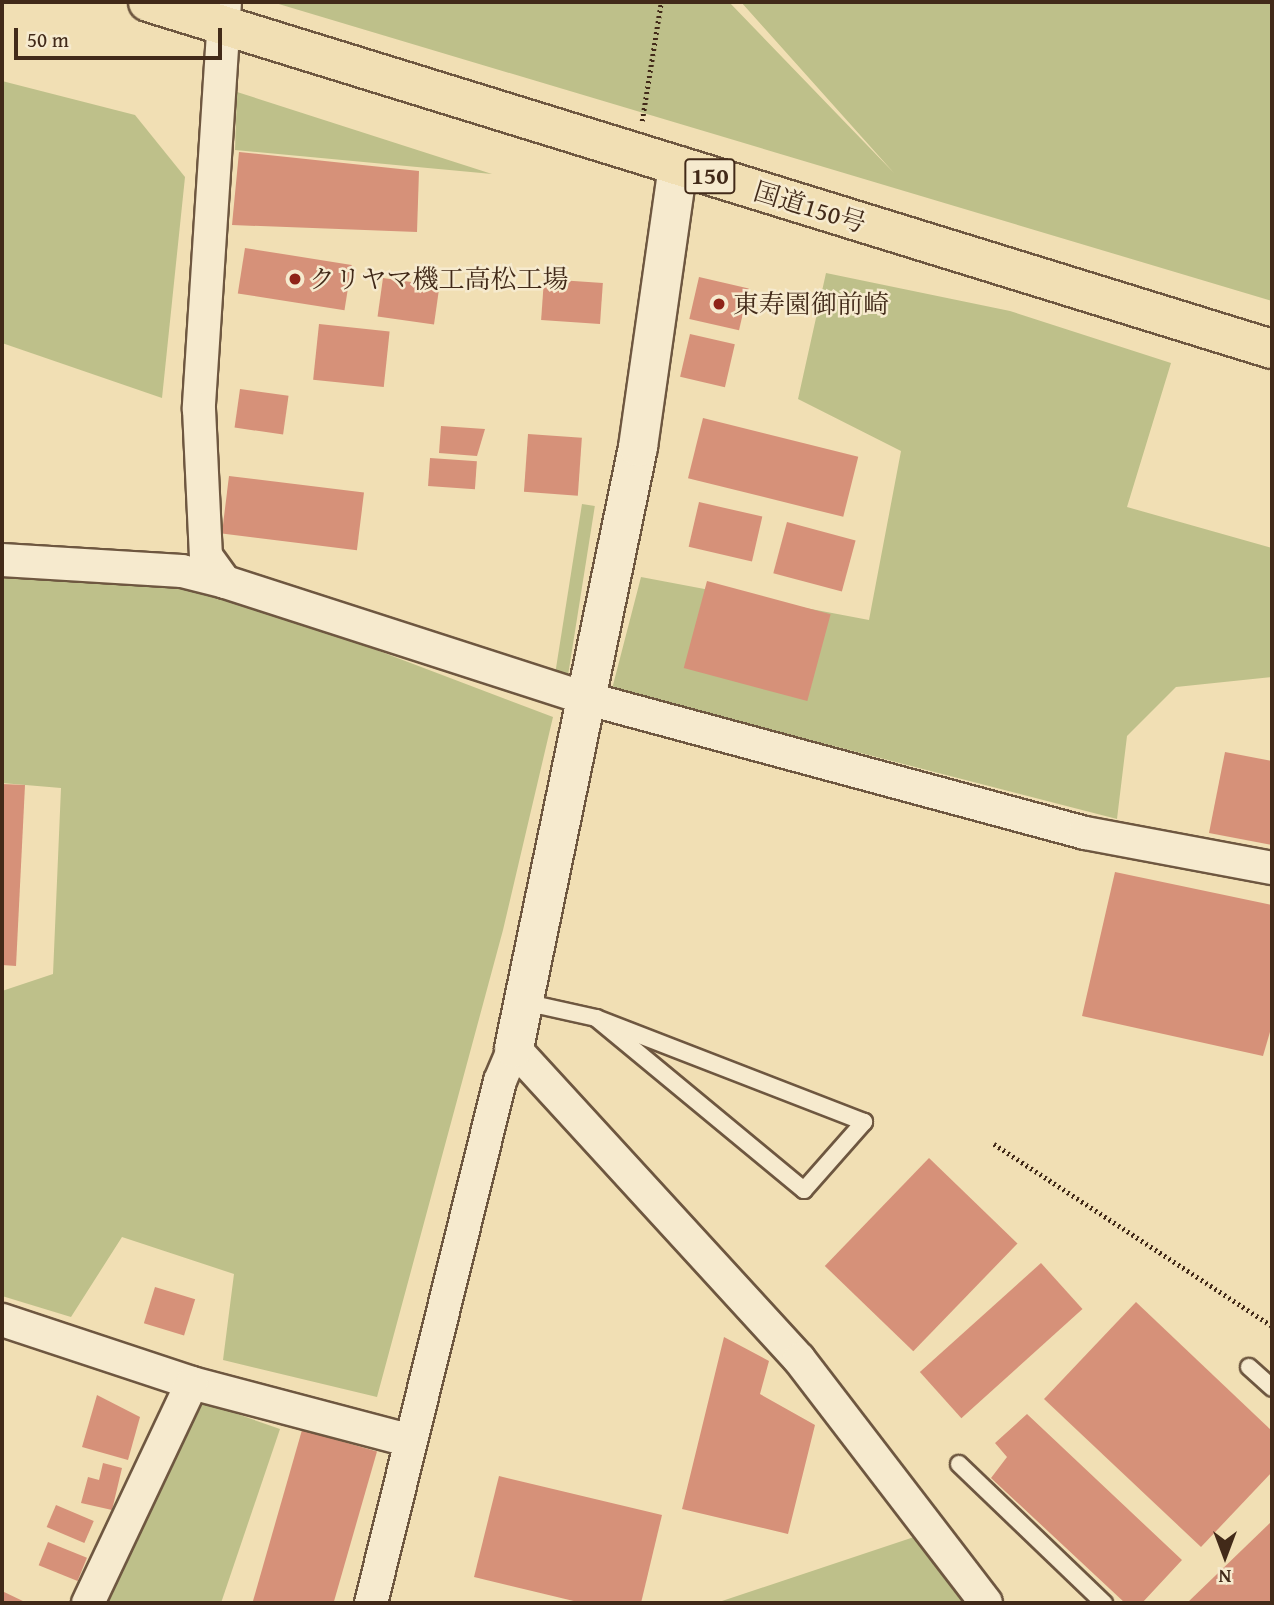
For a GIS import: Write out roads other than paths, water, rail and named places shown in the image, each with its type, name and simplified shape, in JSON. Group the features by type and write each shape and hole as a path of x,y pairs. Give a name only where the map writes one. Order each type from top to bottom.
{"highway":[{"name":"国道150号","path":"148,2 224,13 637,153 1272,349"}],"street":[{"path":"224,13 200,410 206,556 225,582"},
{"path":"371,1603 408,1440 500,1081 514,1048 524,1002 638,447 678,166"},
{"path":"2,560 182,571 225,582 585,698 1085,833 1272,868"},
{"path":"514,1048 799,1359 986,1603"},
{"path":"2,1320 192,1383 408,1440"},
{"path":"88,1603 192,1383"}],"lane":[{"path":"524,1002 596,1018 864,1122 804,1190 596,1018"},
{"path":"1249,1367 1272,1388"},
{"path":"959,1464 1104,1603"}],"place":[{"name":"クリヤマ機工高松工場","path":"295,279"},
{"name":"東寿園御前崎","path":"719,304"}]}
